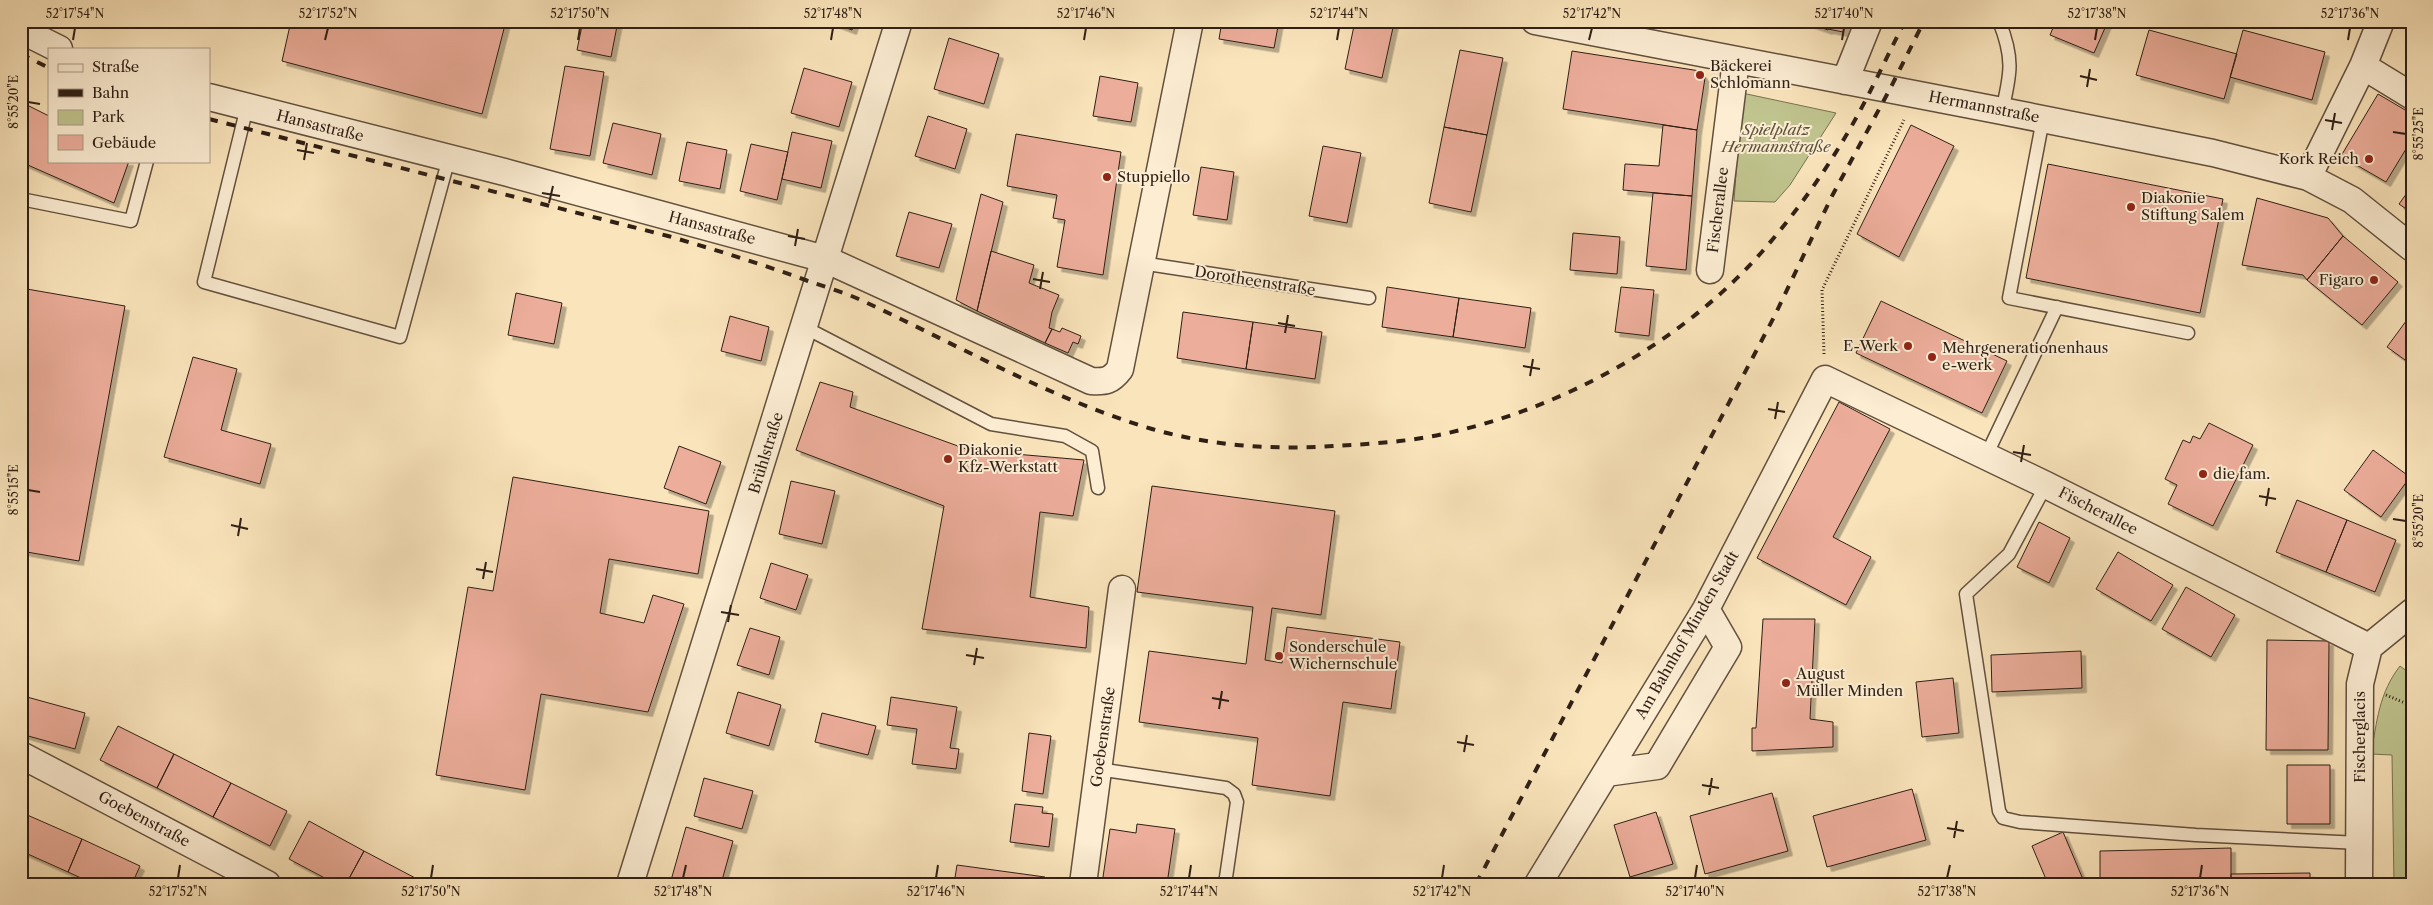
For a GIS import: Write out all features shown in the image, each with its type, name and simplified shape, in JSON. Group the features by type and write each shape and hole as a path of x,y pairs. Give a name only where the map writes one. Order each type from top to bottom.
{"street":[{"name":"Brühlstraße","path":"630,884 898,21"},
{"path":"1141,263 1190,21"},
{"name":"Hermannstraße","path":"1535,21 2002,110 2213,153 2308,177 2352,200 2412,248"},
{"path":"1845,81 1869,21"},
{"path":"2308,177 2363,66 2381,21"},
{"path":"21,30 57,48"},
{"name":"Fischerallee","path":"1710,270 1736,60"},
{"path":"2363,66 2412,96"},
{"name":"Hansastraße","path":"210,97 449,158 825,259 1091,381 1102,382 1112,379 1120,370 1141,263"},
{"name":"Fischerallee","path":"1825,379 2046,485 2369,647"},
{"name":"Am Bahnhof Minden Stadt","path":"1538,884 1706,609 1825,379"},
{"name":"Goebenstraße","path":"1083,884 1122,589"},
{"path":"1606,773 1657,766 1728,647 1706,609"},
{"path":"2369,647 2412,612"},
{"name":"Fischerglacis","path":"2359,884 2360,684 2369,647"},
{"name":"Goebenstraße","path":"21,755 267,884"}],"lane":[{"path":"1999,21 2008,41 2010,58 2010,73 2002,110"},
{"path":"247,107 204,282 400,337 449,158"},
{"path":"2043,119 2009,298 2188,333"},
{"path":"21,199 131,220 147,162"},
{"name":"Dorotheenstraße","path":"1141,263 1369,298"},
{"path":"1986,456 2056,307"},
{"path":"804,327 991,424 1065,436 1092,451 1098,488"},
{"path":"2046,485 2008,554 1966,594 1999,811 2003,818 2020,822 2196,835 2360,843"},
{"path":"1098,769 1226,788 1234,794 1237,802 1225,884"}],"path":[{"path":"1825,379 1822,290 1917,94"}],"green space":[{"name":"Spielplatz Hermannstraße","path":"1742,93 1836,113 1790,185 1775,202 1734,201"},
{"path":"2400,666 2412,675 2412,884 2394,884 2392,755 2371,754 2383,697 2387,686"}],"building":[{"path":"291,21 506,21 482,114 282,61"},
{"path":"583,21 618,21 611,57 577,50"},
{"path":"828,21 855,21 852,30"},
{"path":"1222,21 1279,21 1274,48 1219,39"},
{"path":"1355,21 1394,23 1382,78 1345,69"},
{"path":"1802,21 1846,21 1843,32 1828,30"},
{"path":"2056,21 2108,21 2094,53 2050,35"},
{"path":"2149,30 2237,54 2224,99 2136,75"},
{"path":"2243,30 2325,52 2312,100 2230,77"},
{"path":"949,38 999,54 984,104 934,89"},
{"path":"1460,50 1503,58 1487,135 1444,127"},
{"path":"1572,51 1700,71 1705,78 1697,130 1563,109"},
{"path":"565,66 604,72 590,156 550,149"},
{"path":"804,68 852,82 839,127 791,113"},
{"path":"1100,76 1138,83 1131,122 1093,116"},
{"path":"2378,94 2412,114 2412,139 2386,182 2341,156"},
{"path":"21,102 48,116 48,162 129,162 114,203 21,162"},
{"path":"928,116 967,129 955,169 915,156"},
{"path":"613,123 661,134 652,175 603,163"},
{"path":"1663,125 1697,130 1692,196 1623,190 1625,164 1659,166"},
{"path":"1911,125 1954,146 1899,257 1857,234"},
{"path":"1444,127 1487,135 1471,212 1429,203"},
{"path":"792,132 832,141 821,188 782,179"},
{"path":"1016,134 1121,152 1103,275 1057,267 1065,220 1053,218 1057,195 1007,186"},
{"path":"687,142 727,150 720,189 679,181"},
{"path":"751,144 788,152 777,200 740,191"},
{"path":"1323,146 1361,153 1347,223 1309,216"},
{"path":"2048,164 2223,199 2200,313 2026,278"},
{"path":"1201,167 1234,172 1227,220 1193,215"},
{"path":"2412,186 2412,213 2399,204"},
{"path":"1653,193 1692,196 1686,270 1646,266"},
{"path":"981,194 1003,202 977,311 956,300"},
{"path":"2257,198 2328,218 2343,236 2307,280 2303,275 2242,265"},
{"path":"909,212 952,224 939,268 896,256"},
{"path":"1573,233 1620,237 1617,274 1570,270"},
{"path":"2343,236 2398,282 2362,325 2307,280"},
{"path":"991,251 1034,265 1029,283 1059,295 1052,312 1049,328 1052,329 1045,343 977,311"},
{"path":"1387,287 1459,298 1453,337 1382,327"},
{"path":"1621,287 1654,290 1649,336 1615,332"},
{"path":"21,288 125,306 79,561 21,551"},
{"path":"516,293 562,303 554,344 508,335"},
{"path":"1459,298 1531,308 1525,348 1453,337"},
{"name":"Mehrgenerationenhaus e-werk","path":"1881,301 2007,361 1982,413 1856,353"},
{"path":"1183,312 1253,322 1246,369 1177,358"},
{"path":"2412,313 2412,365 2387,347"},
{"path":"730,316 769,327 761,361 721,351"},
{"path":"1253,322 1322,332 1315,379 1246,369"},
{"path":"1062,328 1081,336 1078,344 1073,342 1068,353 1045,343 1052,329 1060,332"},
{"path":"193,357 237,369 221,430 271,444 260,484 164,457"},
{"path":"820,382 853,392 850,407 969,450 1084,460 1073,516 1040,512 1030,597 1089,607 1086,648 922,629 944,506 796,450"},
{"path":"1839,402 1890,429 1833,537 1871,557 1846,605 1757,558"},
{"path":"2209,423 2253,445 2213,526 2168,504 2177,485 2165,479 2183,440 2190,443 2193,436 2200,439"},
{"path":"679,446 721,462 706,504 664,488"},
{"path":"2373,450 2410,477 2381,517 2344,490"},
{"path":"513,477 709,511 698,574 609,559 600,613 644,623 653,595 684,604 648,712 541,694 525,790 436,775 468,587 493,591"},
{"path":"791,481 835,491 822,544 779,534"},
{"path":"1152,486 1335,511 1321,615 1272,608 1265,660 1282,663 1287,627 1400,642 1391,709 1343,702 1330,796 1252,785 1258,738 1139,722 1149,651 1246,664 1253,607 1137,592"},
{"path":"2297,500 2347,520 2326,572 2276,552"},
{"path":"2347,520 2396,540 2375,592 2326,572"},
{"path":"2039,522 2070,538 2049,583 2017,567"},
{"path":"2118,552 2173,585 2151,621 2096,589"},
{"path":"771,563 808,575 796,610 760,598"},
{"path":"2186,587 2235,615 2211,657 2162,629"},
{"path":"1763,619 1815,619 1810,719 1833,722 1833,747 1752,751 1752,728 1756,728"},
{"path":"750,628 780,637 769,675 737,665"},
{"path":"2267,640 2329,641 2328,750 2266,750"},
{"path":"2081,651 2082,688 1992,692 1991,655"},
{"path":"1953,678 1959,733 1922,737 1916,682"},
{"path":"738,692 781,705 769,746 726,733"},
{"path":"27,697 85,713 75,749 21,734 21,715"},
{"path":"891,697 957,707 950,748 959,749 956,769 912,764 917,729 887,725"},
{"path":"822,713 876,726 868,755 815,742"},
{"path":"118,726 174,754 157,788 100,760"},
{"path":"1029,733 1051,736 1043,794 1022,791"},
{"path":"174,754 231,783 213,817 157,788"},
{"path":"2287,765 2330,765 2330,824 2287,824"},
{"path":"704,778 753,791 742,829 694,816"},
{"path":"231,783 287,811 270,846 213,817"},
{"path":"1912,789 1926,840 1827,867 1813,816"},
{"path":"1772,793 1788,851 1705,874 1690,816"},
{"path":"1015,804 1043,807 1042,813 1053,814 1049,847 1010,842"},
{"path":"1656,812 1673,864 1630,877 1614,825"},
{"path":"25,814 82,839 68,872 21,851 21,822"},
{"path":"309,821 364,851 346,884 336,884 289,859"},
{"path":"1137,824 1175,829 1167,884 1102,884 1110,829 1136,833"},
{"path":"686,827 733,841 721,884 670,884"},
{"path":"2063,832 2082,877 2066,884 2048,884 2032,846"},
{"path":"82,839 140,866 132,884 94,884 68,872"},
{"path":"2231,848 2231,879 2100,883 2100,851"},
{"path":"364,851 419,880 417,884 346,884"},
{"path":"957,865 1045,877 1044,884 954,884"},
{"path":"2310,873 2310,884 2209,884 2209,880 2231,879 2231,874"}],"railway":[{"path":"210,119 668,236 756,263 856,298 1041,387 1114,417 1152,429 1219,443 1264,447 1347,445 1429,437 1488,423 1533,407 1577,388 1620,366 1700,312 1735,280 1767,246 1808,194 1827,167 1852,125 1905,21"},
{"path":"1476,884 1774,317 1832,196 1890,89 1924,21"},
{"path":"21,54 48,68"}],"place":[{"name":"Bäckerei Schlomann","path":"1700,75"},
{"name":"Kork Reich","path":"2369,159"},
{"name":"Stuppiello","path":"1107,177"},
{"name":"Diakonie Stiftung Salem","path":"2131,207"},
{"name":"Figaro","path":"2374,280"},
{"name":"E-Werk","path":"1908,346"},
{"name":"Mehrgenerationenhaus e-werk","path":"1932,357"},
{"name":"Diakonie Kfz-Werkstatt","path":"948,459"},
{"name":"die fam.","path":"2203,474"},
{"name":"Sonderschule Wichernschule","path":"1279,656"},
{"name":"August Müller Minden","path":"1786,683"}]}
